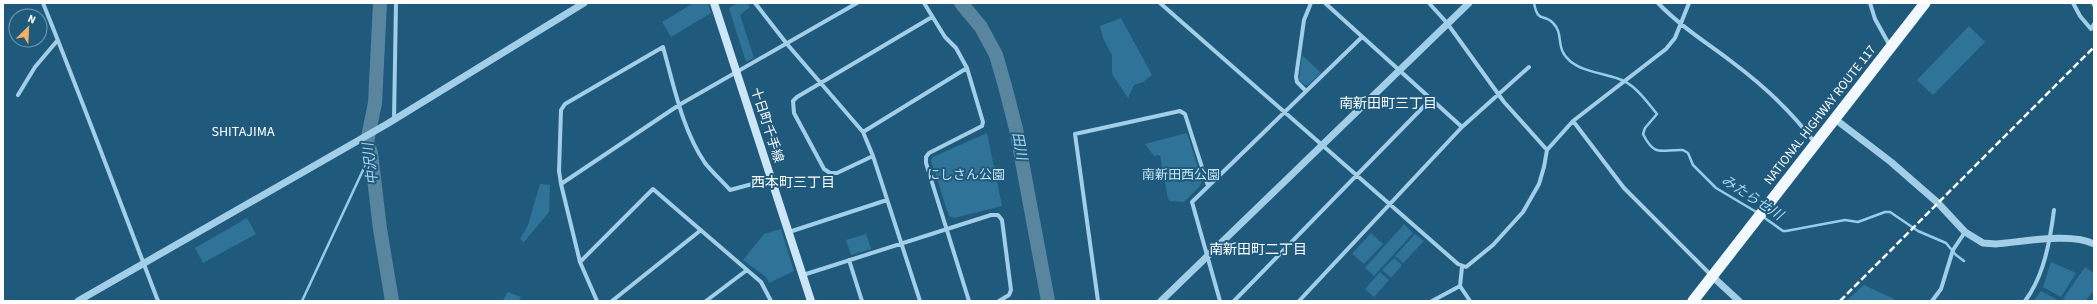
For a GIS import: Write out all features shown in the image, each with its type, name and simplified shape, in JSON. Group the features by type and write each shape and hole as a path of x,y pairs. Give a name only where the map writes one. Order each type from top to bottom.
{"highway":[{"name":"NATIONAL HIGHWAY ROUTE 117","path":"1694,301 1925,3"}],"main road":[{"name":"十日町千手線","path":"714,3 811,301"}],"street":[{"path":"43,3 116,187 158,301"},
{"path":"394,118 396,3"},
{"path":"78,301 143,262 387,124 394,118 584,3"},
{"path":"755,3 787,44 863,132 873,156 920,301"},
{"path":"561,184 680,106 857,3"},
{"path":"924,3 945,37 956,48 967,68 983,122 982,126 929,153 926,157 926,163 969,301"},
{"path":"1160,3 1356,176 1462,267"},
{"path":"1306,91 1297,82 1296,77 1304,20 1311,3"},
{"path":"1325,3 1462,127"},
{"path":"1429,3 1447,23 1498,93 1547,150"},
{"path":"1161,301 1469,3"},
{"path":"1658,3 1681,25 1750,76 1802,125 1816,143"},
{"path":"1462,267 1468,266 1493,245 1522,212 1539,184 1547,150 1573,121 1666,49 1675,38 1689,3"},
{"path":"1870,3 1875,19 1891,47"},
{"path":"2073,3 2080,16 2091,29 2094,24"},
{"path":"873,156 837,173 830,173 824,169 792,107 797,97 932,17"},
{"path":"1220,301 1192,202 1362,37"},
{"path":"18,95 34,67 57,41"},
{"path":"597,301 580,262 561,184 561,110 565,104 663,47 680,106 692,140 706,163 730,190 772,179"},
{"path":"1299,301 1462,127 1498,93 1529,67"},
{"path":"863,132 967,68"},
{"path":"1234,301 1431,99"},
{"path":"1098,301 1075,134 1180,111 1185,114 1208,186"},
{"path":"1835,119 1891,162 1938,203 1965,232 1984,243 1996,244 2050,240 2087,241 2094,244"},
{"path":"1573,121 1624,188 1739,301"},
{"path":"580,262 653,189 761,282 771,301"},
{"path":"789,232 887,200"},
{"path":"2025,301 2037,282 2050,240 2054,210"},
{"path":"803,275 991,215 998,216 1002,220 1011,290 1009,296 999,301"},
{"path":"612,301 701,230"},
{"path":"1932,301 1941,289 1953,250 1965,232"},
{"path":"849,260 862,301"},
{"path":"1462,267 1460,286 1470,301"},
{"path":"706,301 747,270"},
{"path":"1432,301 1460,286"}],"green space":[{"path":"694,3 708,3 711,13 671,37 662,22"},
{"path":"738,3 747,3 750,7 740,15 754,58 746,62 729,8"},
{"path":"1121,18 1152,75 1143,82 1134,85 1128,98 1112,74 1112,55 1103,38 1100,26"},
{"path":"1969,26 1985,42 1933,95 1917,80"},
{"path":"1302,55 1321,73 1308,85 1305,85 1299,80"},
{"name":"にしさん公園","path":"987,133 1002,206 954,218 949,216 931,161 933,157"},
{"name":"南新田西公園","path":"1187,133 1202,181 1200,186 1184,202 1170,201 1168,199 1160,155 1154,156 1145,144"},
{"path":"540,184 550,185 549,212 524,242 520,239 528,225"},
{"path":"247,218 256,234 203,263 195,248"},
{"path":"1404,224 1413,233 1374,276 1365,268"},
{"path":"781,229 794,271 769,283 766,277 743,260 764,234"},
{"path":"1371,233 1383,244 1364,264 1352,254"},
{"path":"866,234 871,249 851,255 846,240"},
{"path":"1415,234 1424,241 1403,263 1395,256"},
{"path":"1394,258 1402,265 1391,278 1382,270"},
{"path":"2051,262 2076,273 2061,297 2043,287"},
{"path":"2085,267 2094,273 2094,290 2085,301 2066,301 2063,299"},
{"path":"1380,272 1389,280 1374,297 1365,289"},
{"path":"1864,285 1894,299 1892,301 1846,301"},
{"path":"2041,291 2059,301 2034,301"},
{"path":"508,292 521,297 518,301 502,301"}],"waterway":[{"name":"中沢川","path":"380,3 375,103 367,142 371,153 380,229 392,301"},
{"name":"田川","path":"961,3 981,27 996,55 1016,129 1048,301"},
{"name":"みたらせ川","path":"1534,3 1537,14 1550,20 1557,28 1562,51 1570,61 1581,68 1625,81 1649,104 1657,114 1645,128 1643,134 1651,146 1659,151 1683,150 1688,153 1693,165 1716,188 1758,213"},
{"path":"302,301 371,153"},
{"name":"みたらせ川","path":"1762,216 1783,231 1786,231 1845,220 1858,222 1885,212 1890,212 1918,231 1946,243 1956,255 1964,261"}],"railway":[{"path":"1840,301 2094,47"}],"district":[{"name":"南新田町三丁目","path":"1388,104"},
{"name":"SHITAJIMA","path":"243,132"},
{"name":"西本町三丁目","path":"793,183"},
{"name":"南新田町二丁目","path":"1258,250"}]}
